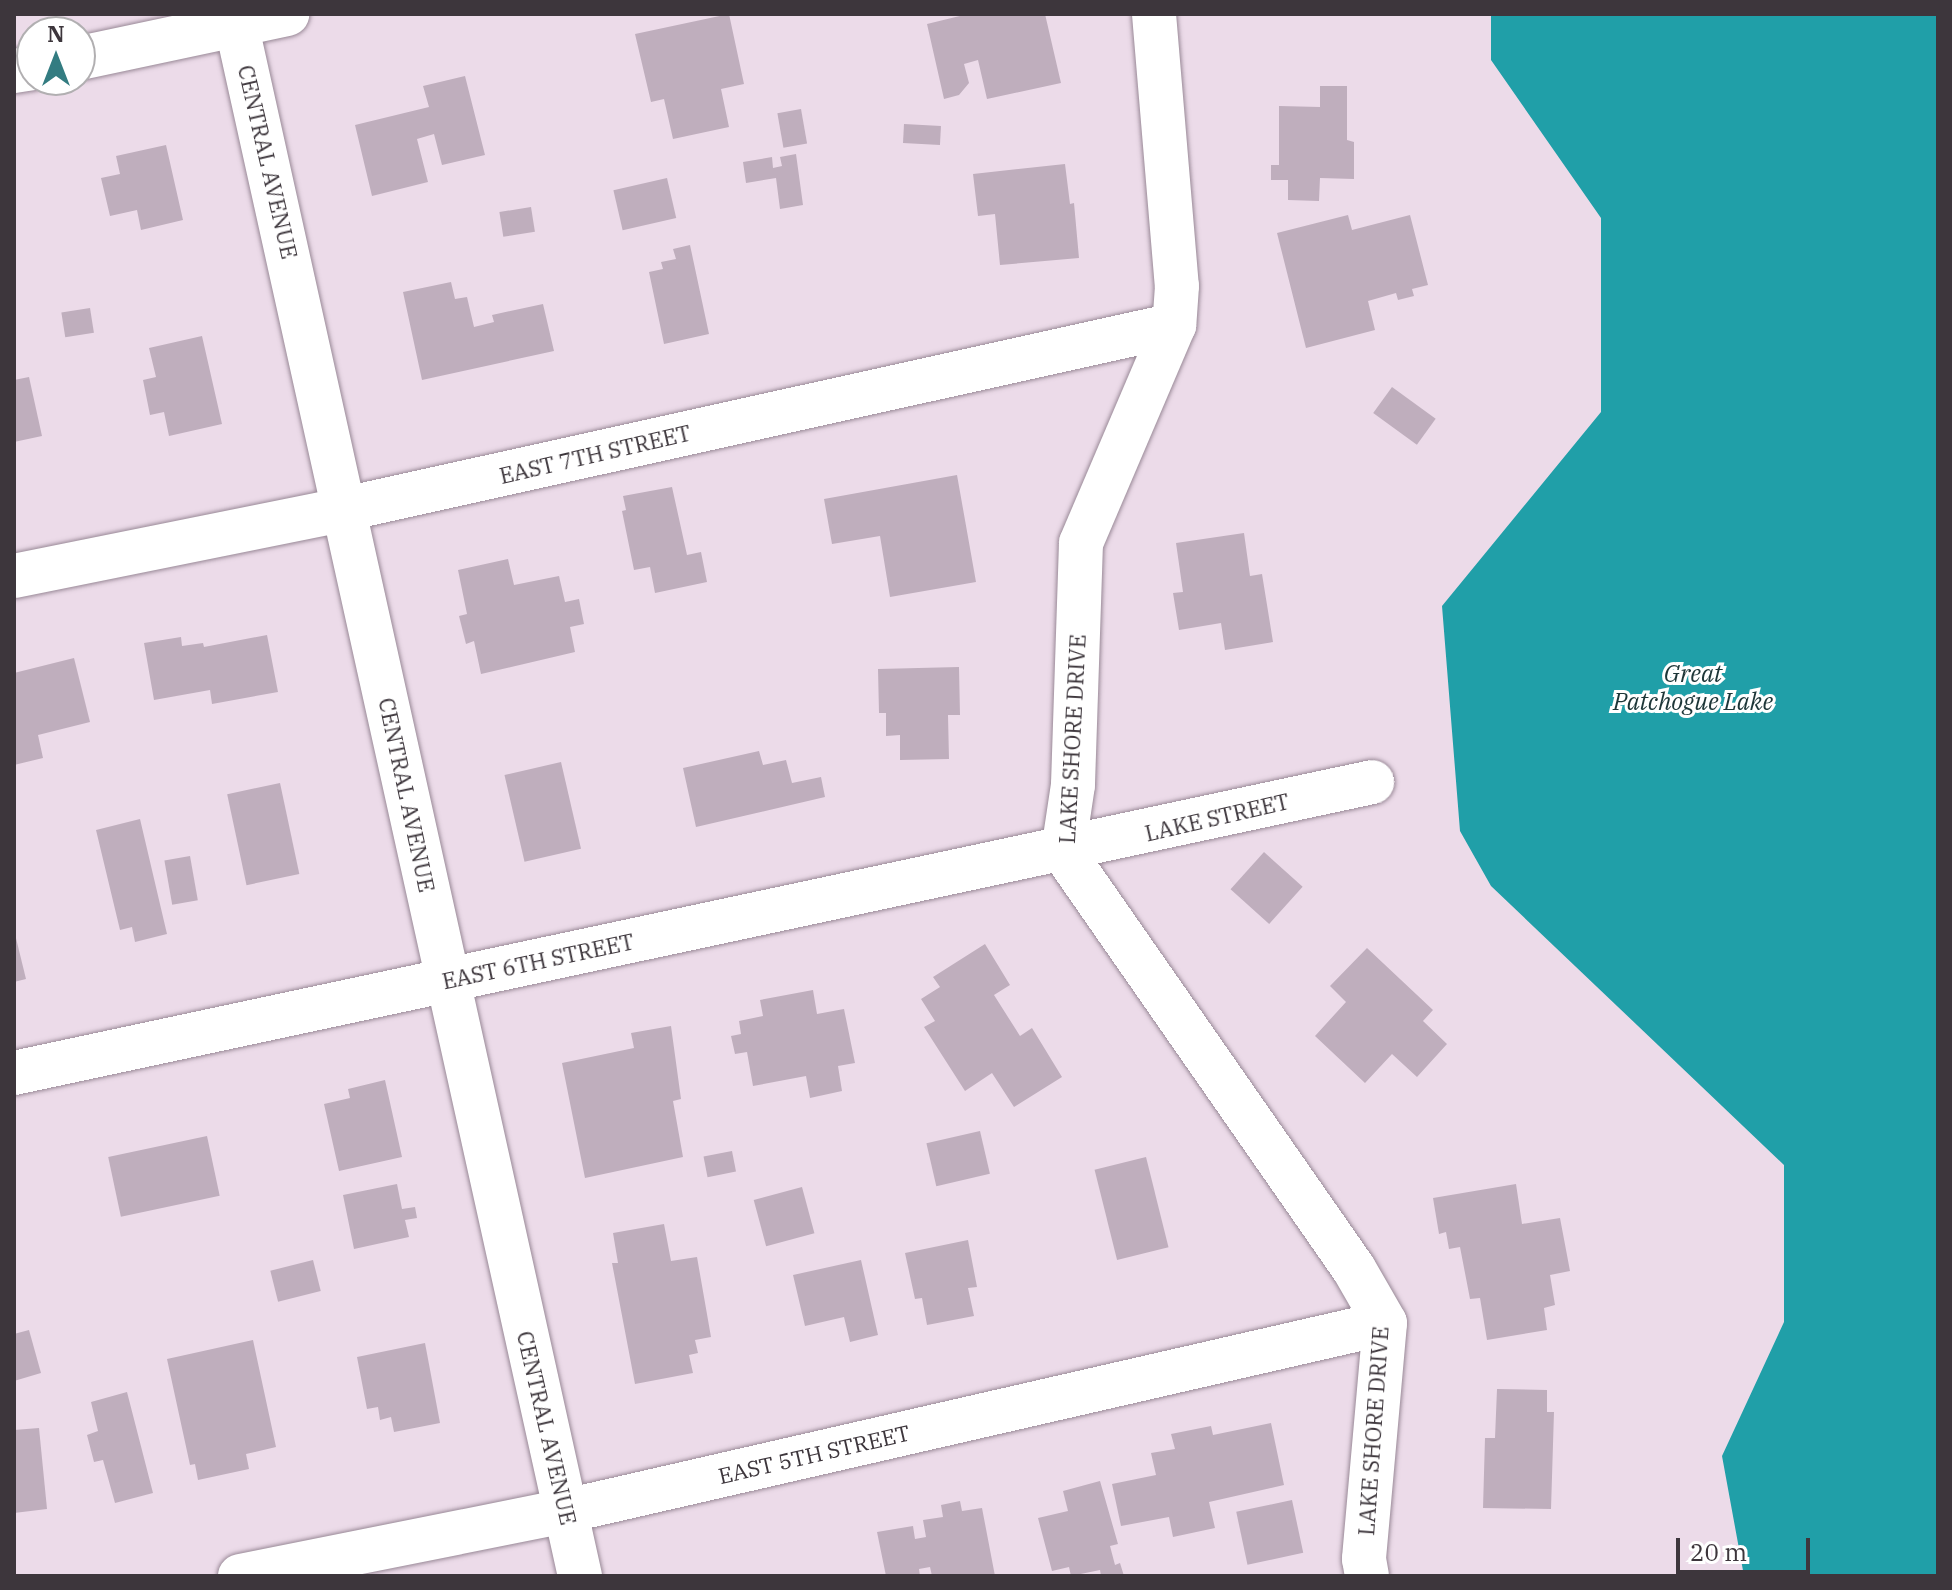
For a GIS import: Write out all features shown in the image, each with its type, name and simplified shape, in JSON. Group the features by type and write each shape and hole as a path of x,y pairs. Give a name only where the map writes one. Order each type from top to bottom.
{"street":[{"path":"96,54 236,20 287,14"},
{"name":"LAKE SHORE DRIVE","path":"1154,14 1177,286 1174,325 1081,543 1073,785 1063,851 1354,1269 1385,1323 1364,1559 1367,1576"},
{"name":"CENTRAL AVENUE","path":"236,20 580,1576"},
{"name":"EAST 7TH STREET","path":"14,576 345,509 1174,325"},
{"name":"LAKE STREET","path":"1063,851 1372,782"},
{"name":"EAST 6TH STREET","path":"14,1073 1063,851"},
{"name":"EAST 5TH STREET","path":"240,1576 566,1511 1385,1323"}],"water":[{"name":"Great Patchogue Lake","path":"1491,14 1938,14 1938,1576 1744,1576 1722,1456 1784,1322 1784,1165 1491,886 1460,831 1442,606 1601,412 1601,218 1491,60"}],"building":[{"path":"729,14 744,84 721,89 729,127 673,139 664,99 651,102 635,34"},
{"path":"968,14 1045,14 1061,83 987,99 978,60 964,64 969,83 959,95 944,99 927,24"},
{"path":"465,76 485,155 442,165 434,134 417,139 428,182 372,196 355,125 429,107 423,86"},
{"path":"1320,86 1347,86 1347,140 1354,142 1354,179 1320,178 1319,201 1288,200 1288,180 1271,180 1271,165 1279,165 1279,106 1320,107"},
{"path":"801,109 807,143 783,148 777,113"},
{"path":"904,124 941,126 940,145 903,143"},
{"path":"166,145 183,220 141,230 137,210 110,216 101,178 120,174 116,156"},
{"path":"796,154 803,205 780,209 776,178 746,183 743,162 772,157 773,168 782,166 780,157"},
{"path":"1065,164 1070,204 1074,203 1079,258 1000,265 995,214 978,216 973,174"},
{"path":"667,178 676,218 623,230 613,190"},
{"path":"531,207 535,232 503,237 499,212"},
{"path":"1348,215 1352,230 1410,215 1428,285 1412,289 1414,296 1398,300 1396,293 1368,301 1375,330 1306,348 1277,233"},
{"path":"690,245 709,334 664,344 649,272 663,269 661,262 676,259 673,249"},
{"path":"451,282 455,299 467,297 474,327 494,322 492,315 543,304 554,351 422,380 403,292"},
{"path":"90,308 94,333 65,337 61,313"},
{"path":"202,336 222,424 169,436 164,412 150,415 143,380 156,377 149,348"},
{"path":"29,377 42,436 14,442 14,380"},
{"path":"1392,387 1436,419 1417,445 1373,413"},
{"path":"957,475 976,582 890,597 880,536 832,544 824,499"},
{"path":"672,487 687,555 701,552 707,582 655,593 650,567 634,570 622,511 626,510 623,496"},
{"path":"1244,533 1250,576 1262,574 1273,642 1225,650 1221,623 1179,630 1173,593 1183,592 1176,543"},
{"path":"508,559 514,585 559,576 565,602 579,599 584,624 570,627 575,652 481,674 474,641 466,644 459,616 467,614 458,570"},
{"path":"267,635 278,692 212,704 210,690 154,700 144,643 181,637 182,646 203,643 204,647"},
{"path":"74,658 90,722 38,735 43,758 14,765 14,673"},
{"path":"959,667 960,715 948,715 949,759 900,760 900,735 886,736 886,713 879,713 878,669"},
{"path":"759,751 763,765 786,760 792,783 821,777 825,797 696,827 683,768"},
{"path":"561,762 581,849 525,862 504,775"},
{"path":"280,783 299,874 247,885 227,794"},
{"path":"140,819 167,934 135,942 132,927 120,930 96,830"},
{"path":"1264,852 1303,887 1269,924 1231,889"},
{"path":"190,856 198,900 172,905 164,861"},
{"path":"14,930 26,979 14,982"},
{"path":"985,944 1010,985 994,995 1020,1036 1032,1028 1062,1077 1014,1107 992,1073 965,1091 924,1027 935,1021 921,999 940,987 933,977"},
{"path":"1367,948 1433,1010 1423,1021 1447,1044 1417,1077 1392,1054 1365,1083 1315,1036 1346,1002 1330,986"},
{"path":"813,990 817,1014 844,1009 855,1063 838,1066 842,1091 810,1098 806,1076 753,1086 747,1052 735,1054 731,1036 741,1034 739,1021 763,1016 760,1000"},
{"path":"671,1026 681,1099 673,1101 683,1157 585,1178 562,1063 634,1048 631,1033"},
{"path":"385,1080 402,1157 339,1171 324,1104 350,1098 348,1089"},
{"path":"980,1131 990,1174 936,1186 926,1143"},
{"path":"207,1136 220,1196 121,1217 108,1157"},
{"path":"732,1151 736,1172 708,1177 704,1157"},
{"path":"1146,1157 1168,1247 1117,1260 1095,1170"},
{"path":"397,1184 402,1209 415,1207 417,1218 405,1220 409,1237 354,1249 343,1195"},
{"path":"1516,1184 1522,1224 1560,1218 1570,1271 1550,1275 1555,1305 1544,1308 1547,1330 1487,1340 1480,1298 1470,1299 1460,1247 1449,1249 1446,1232 1439,1234 1433,1198"},
{"path":"802,1187 814,1233 766,1246 754,1200"},
{"path":"664,1224 671,1261 697,1257 711,1337 695,1340 698,1353 689,1355 693,1373 635,1384 612,1263 618,1263 613,1233"},
{"path":"968,1240 977,1287 968,1288 974,1316 927,1325 922,1298 915,1299 905,1253"},
{"path":"313,1260 321,1291 278,1302 270,1271"},
{"path":"861,1260 878,1335 850,1342 844,1317 805,1326 793,1275"},
{"path":"29,1330 41,1373 14,1381 14,1334"},
{"path":"253,1340 276,1447 246,1454 249,1469 198,1480 195,1464 190,1465 167,1359"},
{"path":"425,1343 440,1423 394,1432 391,1417 380,1420 378,1407 367,1409 357,1357"},
{"path":"1497,1389 1547,1390 1547,1412 1554,1412 1551,1509 1483,1508 1485,1438 1495,1438"},
{"path":"127,1392 153,1493 115,1503 103,1460 94,1462 87,1435 98,1431 91,1402"},
{"path":"1271,1423 1284,1485 1209,1502 1215,1528 1173,1537 1169,1517 1121,1526 1112,1484 1156,1475 1151,1453 1175,1449 1171,1434 1211,1426 1213,1435"},
{"path":"39,1428 47,1509 14,1513 14,1430"},
{"path":"1100,1481 1118,1544 1110,1546 1115,1565 1120,1563 1124,1576 1101,1576 1100,1570 1071,1576 1069,1567 1052,1571 1038,1518 1068,1511 1063,1491"},
{"path":"1292,1500 1303,1553 1247,1565 1236,1512"},
{"path":"960,1501 962,1511 982,1508 995,1576 932,1576 930,1567 919,1569 920,1576 886,1576 877,1532 913,1526 915,1539 926,1537 923,1520 943,1517 941,1505"}]}
